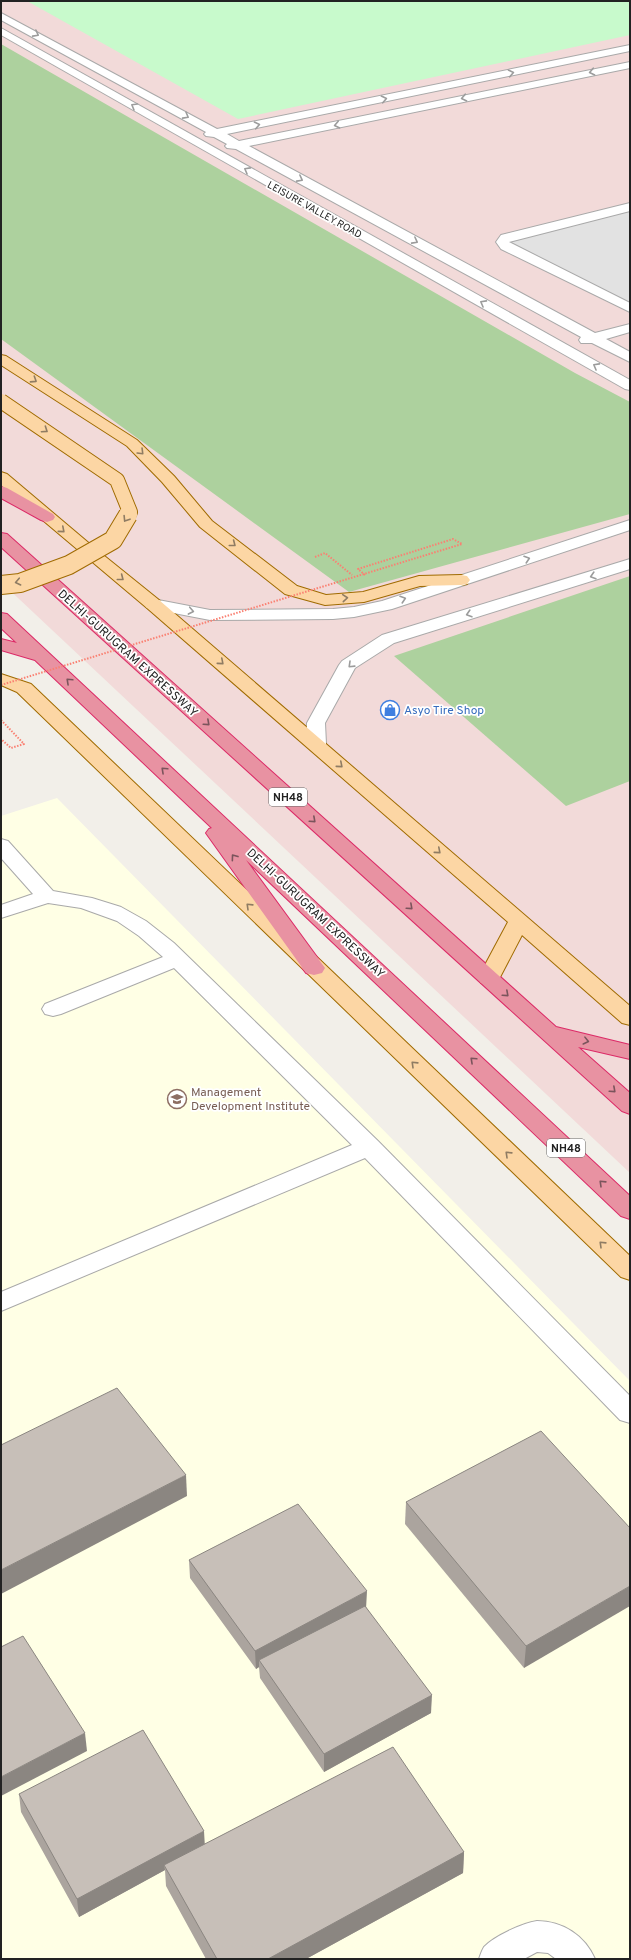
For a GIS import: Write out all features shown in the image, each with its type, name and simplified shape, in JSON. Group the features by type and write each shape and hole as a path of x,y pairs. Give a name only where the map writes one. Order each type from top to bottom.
{"highway":[{"path":"1,491 47,517"},
{"name":"DELHI-GURUGRAM EXPRESSWAY","path":"1,538 630,1106"},
{"name":"DELHI-GURUGRAM EXPRESSWAY","path":"1,618 630,1210"},
{"path":"1,644 41,656"},
{"path":"187,792 314,968"},
{"path":"548,1032 630,1052"}],"main road":[{"path":"1,359 132,443 168,479 206,524 291,590 325,600 364,596 419,581 461,580"},
{"path":"1,401 117,480 130,512 113,540 107,544 69,565 20,583 1,585"},
{"path":"1,477 47,517 153,604 316,744 630,1018"},
{"path":"1,679 24,688 630,1271"},
{"path":"488,978 519,921"}],"street":[{"name":"LEISURE VALLEY ROAD","path":"1,16 630,358"},
{"name":"LEISURE VALLEY ROAD","path":"1,32 630,386"},
{"path":"191,139 630,48"},
{"path":"210,150 630,64"},
{"path":"630,207 506,238 502,242 506,246 630,308"},
{"path":"562,348 630,328"},
{"path":"153,604 210,615 333,614 354,612 386,604 630,525"},
{"path":"316,744 316,723 348,665 388,639 630,564"},
{"path":"1,845 46,896"},
{"path":"1,912 46,896 104,907 134,922 177,959 369,1147 630,1413"},
{"path":"53,1009 177,959"},
{"path":"1,1302 369,1147"},
{"path":"496,1959 530,1938 552,1937 570,1948 578,1959"}],"path":[{"path":"1,685 354,577 361,575 369,573 426,555 448,549 462,544 453,539 358,569 363,574 369,578"},
{"path":"315,557 325,553 354,577"},
{"path":"1,720 24,744 11,748 1,738"}],"shaded area":[{"path":"1,1 630,1 630,1173 1,582"},
{"path":"630,211 630,308 502,242"},
{"name":"Management Development Institute","path":"57,798 630,1381 630,1959 1,1959 1,816"}],"green space":[{"path":"27,1 630,1 630,35 238,119"},
{"path":"1,44 575,373 630,402 630,514 349,592 1,339"},
{"path":"630,576 630,781 566,806 394,656"}],"building":[{"path":"117,1388 186,1475 1,1570 1,1445"},
{"path":"541,1431 630,1528 630,1586 526,1646 406,1502"},
{"path":"298,1504 367,1591 255,1651 189,1560"},
{"path":"365,1606 432,1695 324,1754 259,1660"},
{"path":"23,1636 85,1733 1,1777 1,1647"},
{"path":"143,1730 204,1831 77,1899 19,1794"},
{"path":"393,1747 464,1852 268,1959 217,1959 164,1865"}],"place":[{"name":"Asyo Tire Shop","path":"390,710"},
{"name":"Management Development Institute","path":"177,1099"}]}
